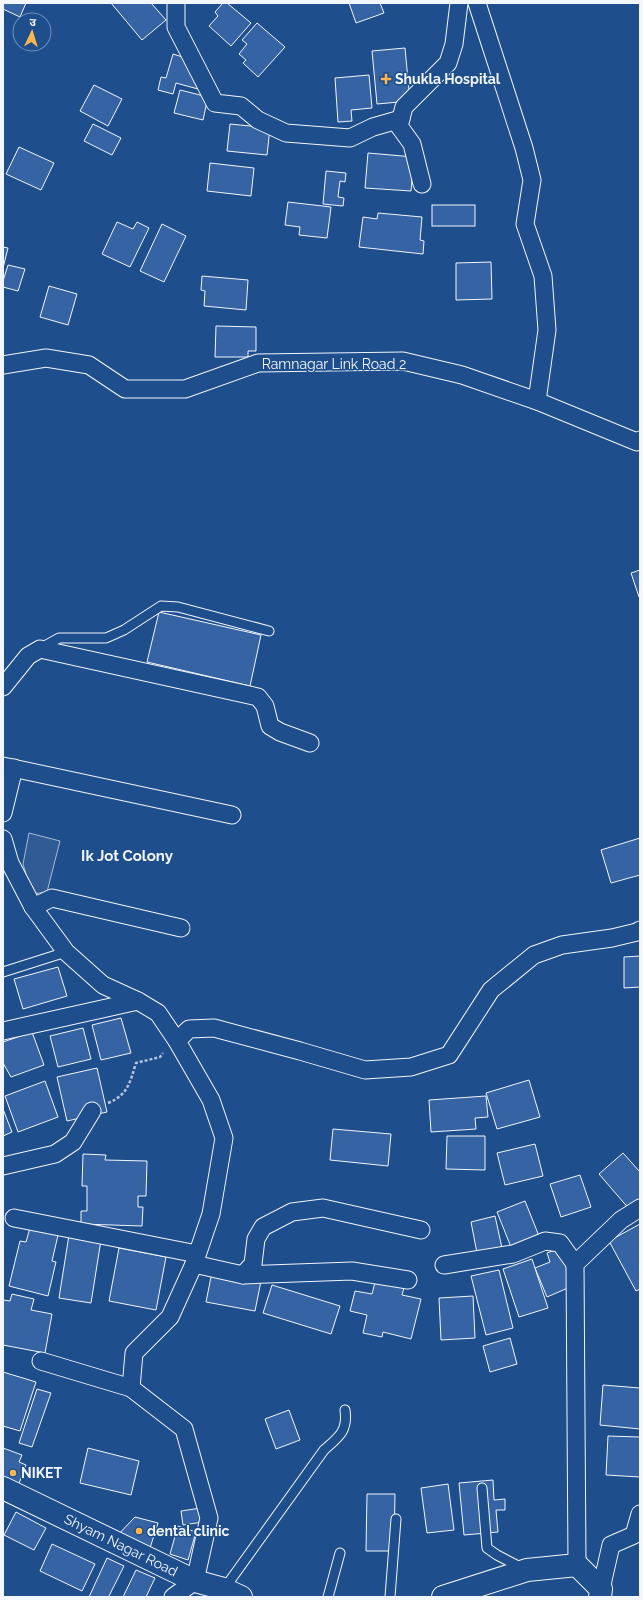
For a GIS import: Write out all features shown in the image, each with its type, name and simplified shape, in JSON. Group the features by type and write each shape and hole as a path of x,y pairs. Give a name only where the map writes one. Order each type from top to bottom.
{"street":[{"path":"176,3 176,27 215,103 241,106 258,120 286,133 294,134 350,138 372,127 401,119"},
{"path":"422,184 412,144 399,126 404,107 448,63 454,44 459,3"},
{"path":"477,3 524,148 532,180 525,224 543,276 547,330 537,401"},
{"name":"Ramnagar Link Road 2","path":"3,365 46,358 89,365 125,389 185,389 258,363 403,361 462,375 537,401 639,442"},
{"path":"3,688 28,656 40,649 258,697 265,706 270,726 280,732 310,742"},
{"path":"3,813 9,767 232,815"},
{"path":"3,839 10,863 33,907 66,952 103,985 138,1001 158,1013 177,1041 211,1100 224,1138 211,1214 196,1259 170,1317 134,1353 131,1388"},
{"path":"33,907 52,898 181,928"},
{"path":"177,1041 189,1029 214,1028 365,1070 411,1067 449,1055 491,990 534,955 562,945 612,938 640,930"},
{"path":"3,1031 138,1001"},
{"path":"3,1166 55,1154 73,1142 92,1111"},
{"path":"243,1275 253,1264 256,1239 263,1227 292,1212 323,1208 421,1230"},
{"path":"575,1264 621,1220 640,1208"},
{"path":"14,1218 196,1259 243,1275 352,1271 408,1280"},
{"path":"444,1265 513,1254 545,1242 560,1243 575,1264 577,1565 600,1593"},
{"path":"41,1360 131,1388 184,1429 209,1518 195,1581 173,1597"},
{"name":"Shyam Nagar Road","path":"3,1488 195,1581 232,1593"},
{"path":"600,1593 611,1545 634,1535 640,1514"},
{"path":"443,1597 527,1570 577,1565"}],"lane":[{"path":"40,649 59,638 106,638 124,630 161,606 178,607 269,631"},
{"path":"3,972 66,952"},
{"path":"232,1593 324,1450 342,1434 347,1421 345,1410"},
{"path":"482,1488 487,1548 497,1555 527,1570"},
{"path":"390,1597 396,1519"},
{"path":"328,1597 340,1553"}],"path":[{"path":"92,1111 118,1099 128,1087 136,1063 160,1057 177,1041"}],"shaded area":[{"path":"29,833 60,841 47,892 32,894 23,864"}],"building":[{"path":"3,3 26,3 22,12 12,12 12,13 3,9"},
{"path":"111,3 151,3 166,20 142,40"},
{"path":"223,3 227,3 251,23 231,46 209,26 218,16 215,12"},
{"path":"349,3 380,3 384,13 356,23"},
{"path":"257,23 285,47 258,77 243,63 246,60 239,54 247,44 242,40"},
{"path":"405,48 410,101 377,104 372,51"},
{"path":"173,54 192,60 203,70 198,89 176,83 173,94 158,90 161,77 166,78"},
{"path":"369,75 372,108 351,110 352,121 338,122 335,78"},
{"path":"94,85 122,99 108,126 80,111"},
{"path":"180,90 208,97 203,120 174,113"},
{"path":"93,124 121,138 112,155 84,141"},
{"path":"230,124 270,128 267,155 227,151"},
{"path":"19,147 54,163 41,190 6,174"},
{"path":"368,153 414,157 411,191 365,188"},
{"path":"210,163 254,168 251,196 207,191"},
{"path":"326,171 346,173 345,182 340,181 338,197 344,198 343,206 323,204"},
{"path":"288,202 331,207 327,238 299,235 300,227 285,225"},
{"path":"432,205 475,205 475,226 432,226"},
{"path":"378,213 422,217 420,240 424,241 423,254 359,247 363,217 377,219"},
{"path":"117,222 133,229 137,222 149,228 130,267 102,254"},
{"path":"162,224 186,236 164,282 140,271"},
{"path":"3,247 8,248 3,268"},
{"path":"491,262 492,299 456,300 456,263"},
{"path":"8,265 25,269 18,291 3,287 3,281"},
{"path":"202,276 248,280 246,310 204,306 205,291 201,290"},
{"path":"49,286 77,294 68,325 40,317"},
{"path":"216,326 256,327 256,351 248,351 248,357 215,357"},
{"path":"640,570 640,597 639,597 631,573"},
{"path":"159,612 261,635 250,686 147,662"},
{"path":"640,838 640,875 611,883 601,850"},
{"path":"640,956 640,987 624,988 624,957"},
{"path":"58,967 67,996 23,1009 14,979"},
{"path":"121,1018 131,1053 101,1060 92,1025"},
{"path":"83,1028 91,1059 58,1067 50,1036"},
{"path":"32,1032 44,1065 11,1077 3,1063 3,1042"},
{"path":"97,1068 107,1112 67,1121 57,1077"},
{"path":"529,1080 540,1117 497,1129 486,1093"},
{"path":"45,1081 58,1117 18,1132 5,1096"},
{"path":"486,1096 488,1117 475,1118 476,1129 431,1132 429,1100"},
{"path":"3,1109 12,1132 3,1136"},
{"path":"333,1129 391,1134 388,1166 330,1160"},
{"path":"447,1136 485,1136 485,1170 446,1169"},
{"path":"535,1144 543,1176 505,1185 497,1153"},
{"path":"623,1153 640,1172 640,1201 630,1210 599,1174"},
{"path":"83,1154 106,1155 105,1160 147,1161 146,1196 138,1196 138,1207 143,1207 142,1226 81,1224 81,1211 87,1211 87,1186 82,1186"},
{"path":"580,1175 591,1207 561,1217 550,1184"},
{"path":"525,1201 539,1236 511,1247 497,1212"},
{"path":"495,1216 502,1248 477,1253 471,1222"},
{"path":"31,1224 59,1231 52,1261 56,1262 48,1296 9,1286 20,1241 26,1242"},
{"path":"640,1224 640,1289 636,1291 609,1241"},
{"path":"69,1235 101,1240 91,1303 59,1298"},
{"path":"562,1247 577,1284 547,1297 535,1268 550,1262 547,1253"},
{"path":"119,1248 166,1257 156,1310 109,1301"},
{"path":"532,1259 548,1308 519,1317 503,1269"},
{"path":"499,1270 513,1328 486,1335 471,1276"},
{"path":"212,1272 261,1281 255,1311 206,1302"},
{"path":"376,1278 405,1284 402,1295 421,1299 411,1339 383,1332 382,1337 363,1333 367,1315 350,1311 355,1291 372,1294"},
{"path":"272,1285 340,1306 331,1334 263,1313"},
{"path":"12,1294 34,1299 31,1310 52,1314 45,1353 3,1345 3,1300 10,1301"},
{"path":"473,1296 475,1338 441,1340 439,1298"},
{"path":"510,1338 517,1364 490,1372 483,1346"},
{"path":"3,1372 36,1382 20,1431 3,1426"},
{"path":"603,1385 640,1388 640,1429 600,1425"},
{"path":"37,1389 51,1393 32,1447 19,1443"},
{"path":"289,1410 300,1440 276,1449 265,1419"},
{"path":"608,1436 640,1437 640,1477 606,1475"},
{"name":"NIKET","path":"3,1448 22,1455 19,1462 26,1465 18,1486 3,1480"},
{"path":"88,1448 139,1461 131,1495 80,1483"},
{"path":"493,1480 494,1500 505,1499 505,1510 496,1510 498,1532 464,1535 459,1483"},
{"path":"448,1484 454,1530 427,1533 421,1488"},
{"path":"367,1494 395,1494 394,1551 366,1551"},
{"path":"201,1508 203,1522 183,1525 181,1511"},
{"path":"16,1512 46,1528 34,1550 4,1535"},
{"name":"dental clinic","path":"135,1517 158,1523 150,1548 114,1539"},
{"path":"178,1526 196,1532 188,1560 170,1554"},
{"path":"52,1544 95,1564 82,1591 40,1571"},
{"path":"107,1558 124,1566 109,1596 111,1597 89,1597"},
{"path":"136,1570 155,1578 146,1597 123,1597"}],"place":[{"name":"Shukla Hospital","path":"386,79"},
{"name":"NIKET","path":"13,1473"},
{"name":"dental clinic","path":"139,1531"}],"district":[{"name":"Ik Jot Colony","path":"127,856"}]}
